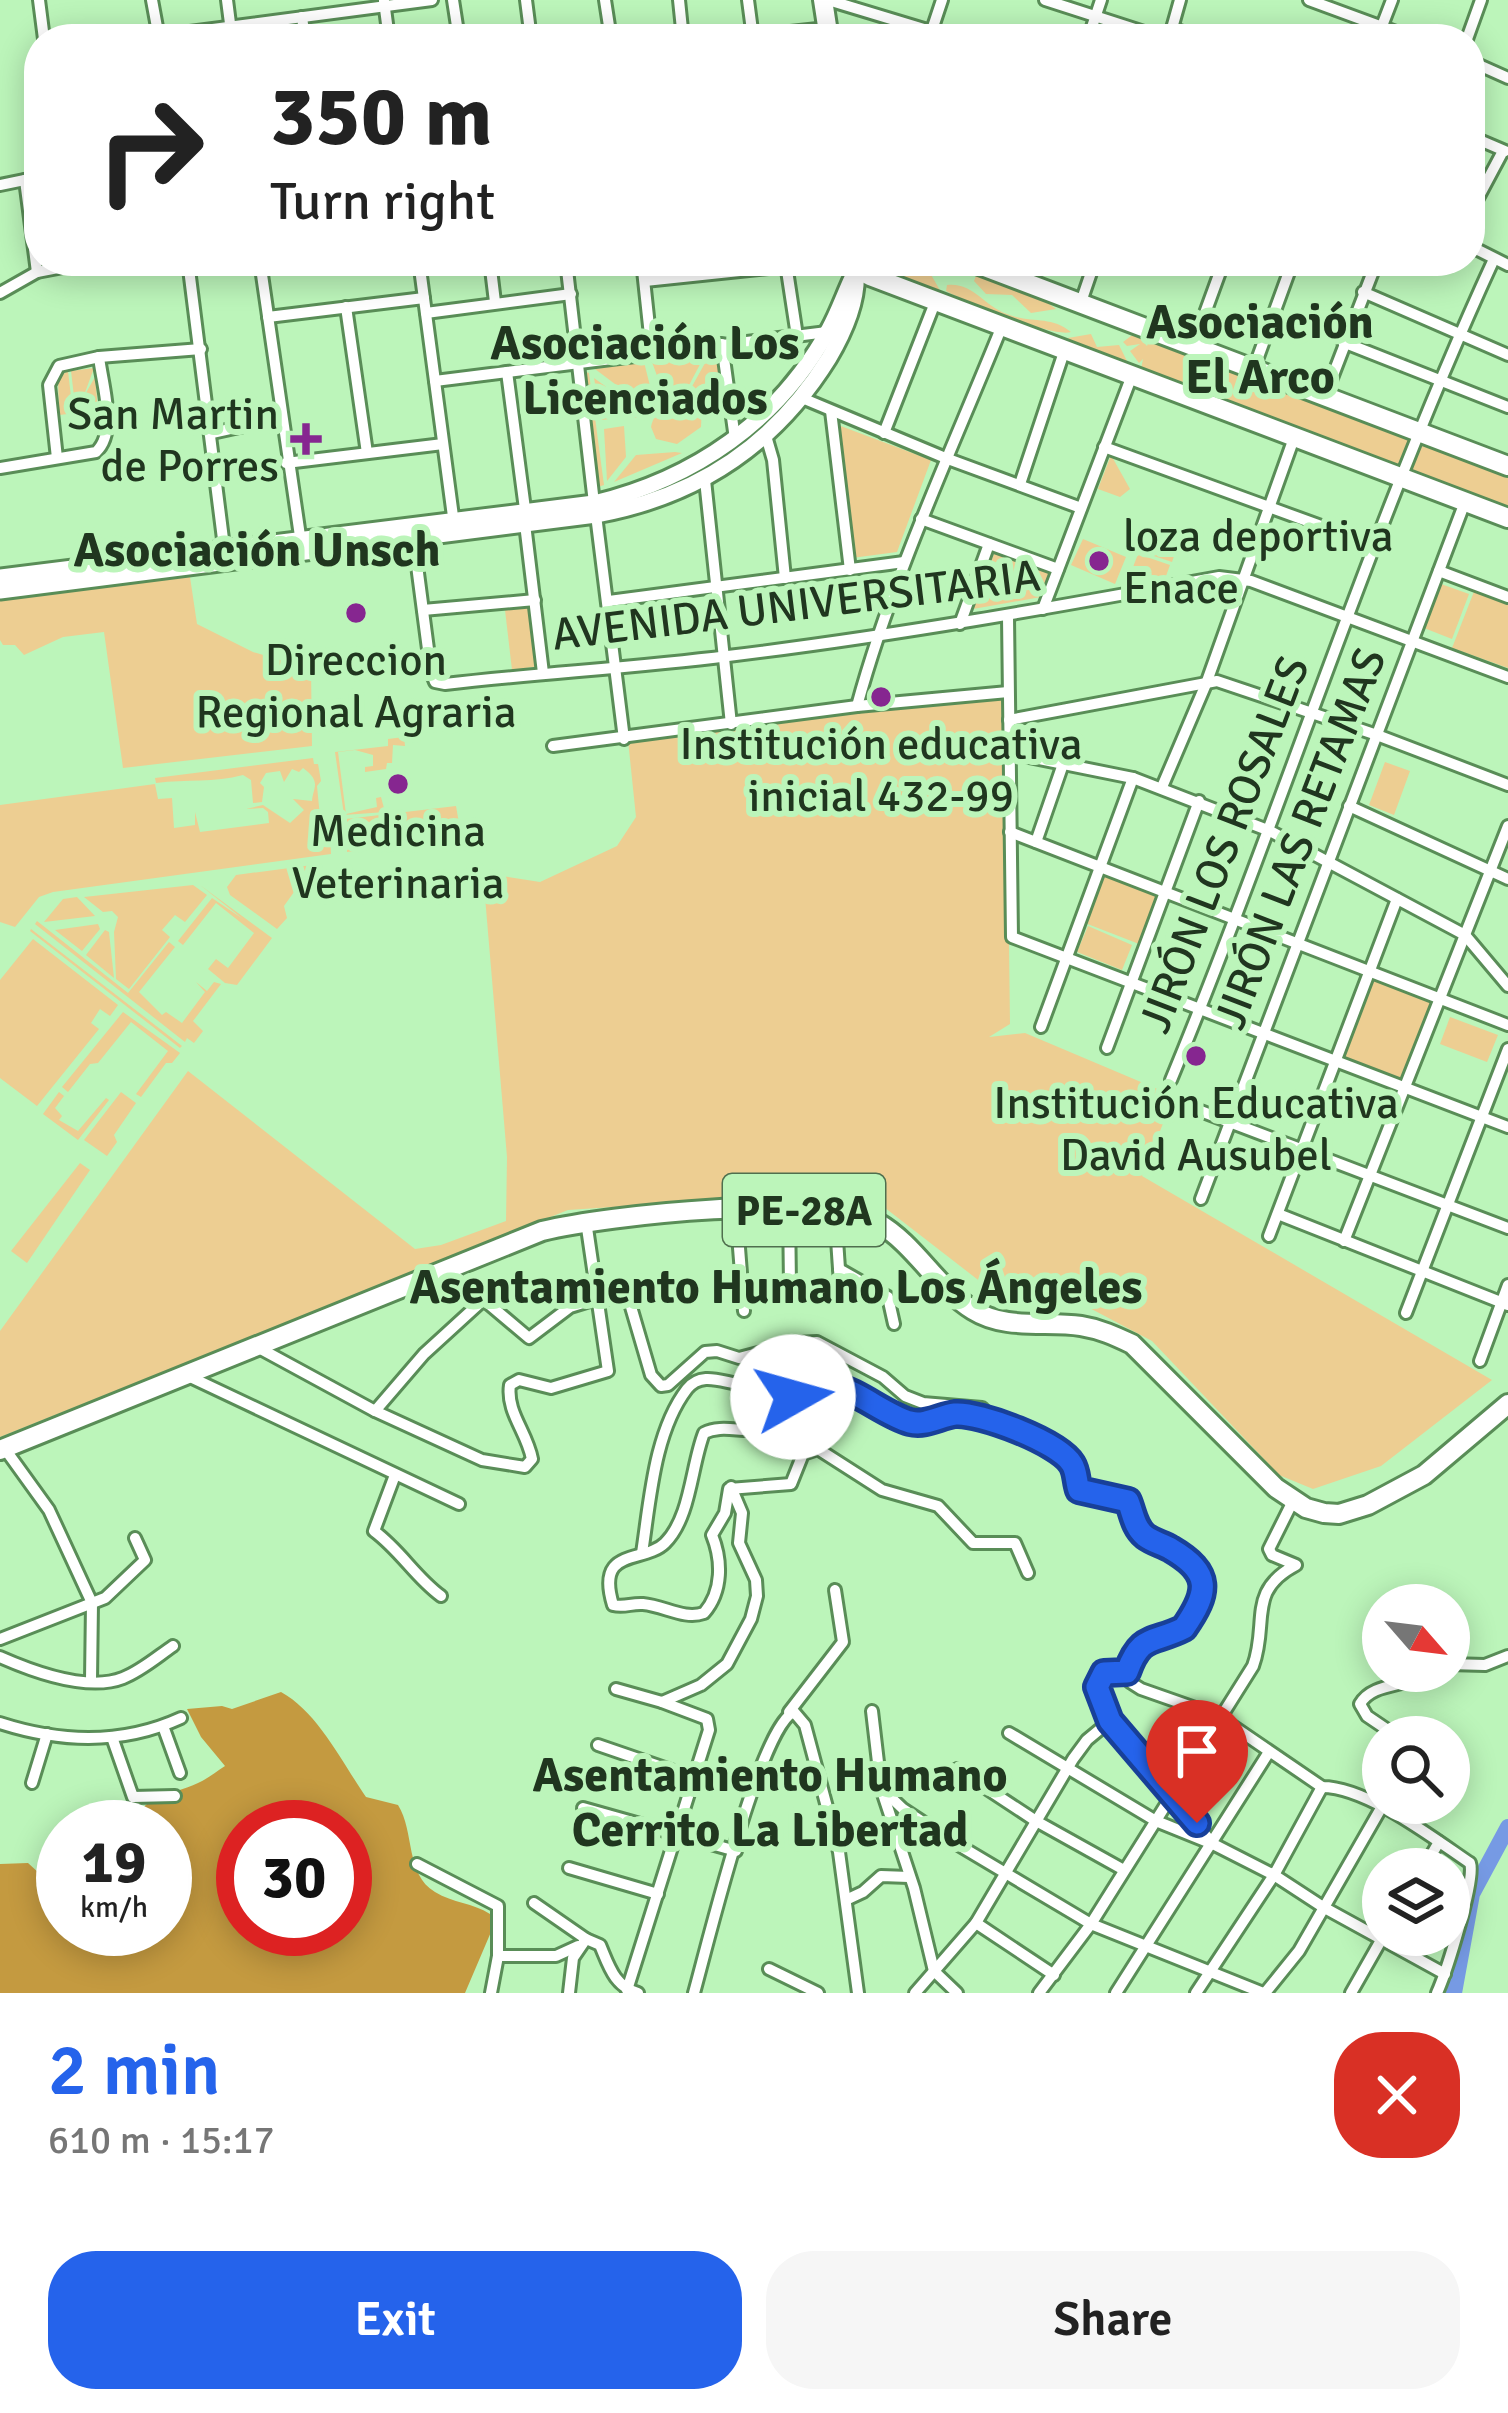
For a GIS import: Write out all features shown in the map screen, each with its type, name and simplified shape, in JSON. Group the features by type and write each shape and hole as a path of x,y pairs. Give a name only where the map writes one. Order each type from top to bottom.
{"highway":[{"path":"881,276 1131,378 1508,518"},
{"path":"1025,276 1081,302 1508,466"},
{"name":"PE-28A","path":"2,1448 542,1231 586,1221 736,1210 835,1210 885,1227 973,1310 1005,1322 1079,1326 1132,1344 1293,1501"},
{"path":"1293,1501 1339,1514 1367,1504 1424,1475 1508,1404"}],"street":[{"path":"271,24 384,3 432,0"},
{"path":"1045,0 1121,24"},
{"path":"1093,24 1101,0"},
{"path":"1309,0 1361,24"},
{"path":"832,1 899,24"},
{"path":"302,17 303,24"},
{"path":"1485,187 1505,152"},
{"path":"1485,254 1508,266"},
{"name":"JIRÓN LOS ROSALES","path":"1171,1080 1270,831 1310,712 1418,432 1494,259"},
{"path":"0,293 31,276"},
{"path":"190,276 226,557"},
{"path":"262,276 301,545"},
{"path":"421,276 454,526"},
{"path":"492,276 495,302"},
{"path":"569,276 624,740"},
{"path":"644,276 652,354"},
{"path":"645,281 669,276"},
{"path":"788,276 797,335"},
{"path":"595,509 657,485 735,439 767,414 827,332 850,276"},
{"path":"0,577 100,571 525,516 634,508 705,480 766,436 802,398 835,347 851,311 856,276"},
{"path":"1081,302 1090,276"},
{"path":"1193,346 1219,276"},
{"path":"1254,368 1288,276"},
{"path":"1325,396 1370,276"},
{"path":"1363,292 1508,356"},
{"path":"426,313 572,294"},
{"path":"268,317 424,298"},
{"path":"884,433 937,300"},
{"path":"346,308 367,453"},
{"path":"856,706 876,636 920,519 1003,326"},
{"path":"435,381 827,332"},
{"path":"1343,342 1508,407"},
{"path":"722,344 735,439"},
{"path":"57,458 50,379 59,366 99,357 201,349"},
{"path":"1020,484 1065,349"},
{"path":"0,468 96,452 107,440 99,357"},
{"path":"507,372 543,673"},
{"path":"1043,609 1131,378"},
{"path":"802,398 1081,508"},
{"path":"831,411 850,570"},
{"path":"212,433 281,418"},
{"path":"766,436 785,578"},
{"path":"1162,788 1206,684 1294,438"},
{"path":"286,463 443,444"},
{"path":"1104,447 1376,546"},
{"path":"705,480 731,724"},
{"name":"JIRÓN LAS RETAMAS","path":"1201,1199 1465,502"},
{"path":"920,519 1058,569"},
{"path":"412,531 423,610 535,600"},
{"path":"960,624 988,544"},
{"path":"609,601 904,562"},
{"path":"0,591 100,571"},
{"path":"1439,571 1508,597"},
{"name":"AVENIDA UNIVERSITARIA","path":"423,610 435,682 445,684 876,636 1008,617 1219,577 1241,579 1348,616 1508,677"},
{"path":"1008,617 1012,937 1508,1126"},
{"path":"1009,720 1217,681 1508,785"},
{"path":"553,746 856,706 1008,692"},
{"path":"1009,753 1133,778 1270,831 1465,935 1508,986"},
{"path":"1036,842 1063,764"},
{"path":"1041,1027 1133,778"},
{"path":"1107,1048 1199,801"},
{"path":"1349,806 1508,879"},
{"path":"1344,1241 1508,826"},
{"path":"1010,832 1508,1025"},
{"path":"1269,1236 1397,899"},
{"path":"1406,1313 1508,1049"},
{"path":"1190,1107 1508,1228"},
{"path":"736,1210 744,1311"},
{"path":"789,1210 790,1286"},
{"path":"835,1210 841,1298"},
{"path":"1278,1214 1421,1274 1505,1303"},
{"path":"256,1346 375,1411 492,1463 529,1465 529,1442 508,1402 510,1384 519,1380 550,1388 608,1372 586,1221"},
{"path":"446,1268 529,1339 570,1306 596,1299 687,1297"},
{"path":"838,1269 888,1297 894,1324"},
{"path":"1480,1360 1508,1285"},
{"path":"375,1411 424,1354 482,1300"},
{"path":"628,1300 651,1375 661,1386 668,1385 699,1354 717,1351 739,1358 796,1343 823,1344 844,1360 883,1377 905,1396 923,1403 975,1405 996,1423"},
{"path":"796,1343 818,1449 882,1490 938,1506 973,1543 1016,1543 1028,1573"},
{"path":"642,1553 658,1461 687,1388 704,1379 760,1381 771,1370 775,1348"},
{"path":"186,1375 459,1504"},
{"path":"731,1487 725,1513 712,1535 718,1551 718,1588 704,1612 693,1616 644,1604 614,1605 615,1568 628,1556 657,1550 676,1527 704,1433 716,1428 750,1432 775,1424 803,1387 820,1384 849,1391 910,1422 964,1414 1018,1428 1072,1464 1079,1490 1128,1501 1146,1537 1174,1551 1202,1575 1202,1597 1184,1628 1138,1647 1127,1672 1130,1682 1218,1716 1322,1787 1362,1797"},
{"path":"2,1448 49,1510 92,1603 91,1680"},
{"path":"731,1487 790,1484 803,1454 818,1449"},
{"path":"394,1475 374,1531 403,1553 427,1586 441,1596"},
{"path":"662,1702 701,1685 728,1664 751,1619 756,1580 739,1543 742,1513 731,1487"},
{"path":"1040,1993 1091,1924 1258,1652 1260,1607 1270,1583 1296,1565 1272,1555 1269,1549 1293,1501"},
{"path":"0,1639 105,1598 146,1560 135,1538"},
{"path":"694,1993 749,1794 782,1718 843,1642 835,1590"},
{"path":"0,1657 64,1678 110,1682 129,1676 172,1646"},
{"path":"1470,1665 1508,1657"},
{"path":"1127,1672 1116,1670 1099,1677 1099,1699 1110,1721 1213,1844"},
{"path":"498,1956 556,1956 582,1943 600,1945 616,1979 633,1991 710,1724 700,1716 616,1689"},
{"path":"1367,1716 1360,1704 1371,1692"},
{"path":"872,1711 881,1788 934,1971 957,1993"},
{"path":"788,1713 802,1717 805,1725 848,1899 858,1993"},
{"path":"0,1723 47,1734 113,1740 181,1718"},
{"path":"915,1993 976,1923 1087,1740 1110,1721"},
{"path":"163,1726 180,1773"},
{"path":"1009,1733 1156,1821 1274,1875 1362,1926"},
{"path":"32,1783 47,1734"},
{"path":"113,1740 133,1797 175,1796"},
{"path":"598,1745 694,1778"},
{"path":"1116,1993 1269,1752"},
{"path":"957,1769 1036,1821 1124,1870"},
{"path":"1196,1993 1274,1875 1322,1787"},
{"path":"881,1788 903,1809 1091,1924 1264,1993 1299,1952 1372,1824"},
{"path":"584,1808 736,1851"},
{"path":"1412,1824 1474,1868 1436,1993"},
{"path":"1435,1848 1439,1842"},
{"path":"417,1864 498,1906 498,1956 491,1993"},
{"path":"569,1868 658,1894"},
{"path":"848,1899 881,1876 909,1877"},
{"path":"534,1903 582,1943"},
{"path":"976,1923 1054,1975"},
{"path":"569,1993 573,1958 582,1943"},
{"path":"1351,1993 1372,1956"},
{"path":"1416,1956 1445,1974"},
{"path":"769,1969 818,1993"}],"shaded area":[{"path":"901,276 932,276 941,292"},
{"path":"976,276 1037,295 1056,309 1031,313 1012,295 986,294 974,281"},
{"path":"947,285 964,287 1007,314 1056,323 1071,332 1009,318 946,291"},
{"path":"1135,333 1147,346 1150,338 1508,474 1508,508 1141,369 1143,359 1139,363 1130,351 1140,344 1123,342"},
{"path":"1091,334 1097,347 1119,345 1129,365 1073,345 1068,338"},
{"path":"706,353 687,389 664,395 652,362"},
{"path":"716,353 724,406 710,407 690,390 710,354"},
{"path":"644,362 650,386 627,393 595,369"},
{"path":"94,368 83,398 95,377 98,409 86,411 81,404 75,405 71,371"},
{"path":"68,371 72,405 68,414 59,415 58,377"},
{"path":"586,372 604,485 598,487"},
{"path":"594,378 623,399 624,417 602,420"},
{"path":"653,389 658,400 642,418 629,418 628,401"},
{"path":"692,397 702,405 701,427 677,444 656,439 651,427 656,415 672,402"},
{"path":"838,425 931,460 897,552 852,558"},
{"path":"624,426 626,457 607,481 604,429"},
{"path":"682,453 614,482 636,455"},
{"path":"1111,455 1130,489 1120,497 1098,489"},
{"path":"1146,532 1178,544 1172,562 1139,551"},
{"name":"loza deportiva Enace","path":"1083,539 1126,557 1115,584 1071,565"},
{"path":"996,549 1051,570 1041,597 973,609"},
{"path":"1138,554 1170,565 1166,576 1127,583"},
{"path":"190,577 197,624 253,652 311,669 312,746 123,768 104,632 63,637 24,655 15,645 3,645 0,640 0,599"},
{"path":"1441,584 1469,594 1452,639 1424,628"},
{"path":"1475,589 1508,602 1508,668 1452,648"},
{"path":"533,607 540,666 512,670 505,610"},
{"path":"1000,694 1006,700 1010,1024 989,1037 1025,1033 1174,1096 1142,1176 1492,1380 1381,1466 1313,1489 1279,1475 1152,1341 1065,1295 995,1293 880,1204 840,1192 568,1210 0,1437 0,1331 188,1071 415,1249 441,1245 506,1221 507,1157 483,873 540,882 617,846 636,817 628,740"},
{"path":"404,737 405,746 393,745 392,763 386,769 365,772 365,767 373,766 373,755 338,752 346,814 377,807 376,798 381,797 385,812 344,815 335,752 388,746 388,739"},
{"path":"313,758 321,781 317,786 322,838 329,845 330,835 331,854 53,892 39,897 15,927 0,922 0,805 155,784 158,799 172,798 174,828 195,825 195,812 200,832 269,823 263,808 246,809 263,805 290,823 304,810 293,799 312,801 314,781 303,768 299,772 292,769 284,782 280,771 266,773 260,783 262,802 253,803 251,780 243,775 156,783 155,778"},
{"path":"1385,762 1410,771 1394,815 1369,805"},
{"path":"456,806 461,835 347,852 346,819"},
{"path":"320,866 321,874 304,878 284,906 287,918 277,929 230,895 227,887 236,875"},
{"path":"1104,873 1159,895 1139,944 1085,923"},
{"path":"193,885 207,895 185,922 175,915 162,930 170,937 129,989 116,979 118,917 84,897"},
{"path":"200,885 272,938 237,985 225,983 208,969 216,959 228,968 254,933 216,903 183,945 178,941 212,898 243,919"},
{"path":"77,897 95,916 44,922 63,899"},
{"path":"37,921 128,993 169,942 175,947 139,992 162,1015 166,1012 182,1023 205,992 196,982 207,991 214,982 221,984 193,1021 203,1031 194,1043 187,1038 185,1042"},
{"path":"98,924 100,929 82,951 55,930"},
{"path":"1088,926 1132,945 1122,970 1077,952"},
{"path":"31,929 182,1046 180,1048"},
{"path":"105,930 109,932 114,978 86,955"},
{"path":"33,939 118,1005 110,1016 100,1009 91,1023 99,1029 37,1106 0,1078 0,980"},
{"path":"1369,977 1431,1002 1401,1082 1339,1059"},
{"path":"123,1012 180,1053 166,1063 141,1097 136,1094 168,1051 131,1022 68,1092 62,1087"},
{"path":"1450,1017 1498,1035 1487,1062 1440,1044"},
{"path":"59,1092 64,1096 55,1108 62,1116 59,1120 78,1131 109,1100 78,1140 43,1114"},
{"path":"121,1092 136,1103 114,1135 117,1142 107,1156 84,1140"},
{"path":"80,1163 90,1170 27,1263 11,1251"},
{"path":"281,1692 318,1725 366,1797 398,1805 425,1884 442,1896 490,1914 491,1932 465,1993 0,1993 0,1864 28,1863 36,1870 36,1956 192,1956 192,1800 154,1800 198,1783 225,1766 201,1737 187,1709 232,1709"}],"waterway":[{"path":"1454,1993 1472,1894 1508,1827"}],"place":[{"name":"San Martin de Porres","path":"306,439"},
{"name":"loza deportiva Enace","path":"1099,561"},
{"name":"Direccion Regional Agraria","path":"356,613"},
{"name":"Institución educativa inicial 432-99","path":"881,697"},
{"name":"Medicina Veterinaria","path":"398,784"},
{"name":"Institución Educativa David Ausubel","path":"1196,1056"}],"district":[{"name":"Asociación El Arco","path":"1260,348"},
{"name":"Asociación Los Licenciados","path":"645,370"},
{"name":"Asociación Unsch","path":"257,549"},
{"name":"Asentamiento Humano Los Ángeles","path":"776,1286"},
{"name":"Asentamiento Humano Cerrito La Libertad","path":"770,1802"}],"route":[{"path":"793,1397 803,1387 820,1384 868,1398 910,1422 964,1414 1018,1428 1072,1464 1079,1490 1128,1501 1146,1537 1174,1551 1202,1575 1204,1588 1184,1628 1147,1640 1138,1647 1127,1672 1104,1673 1097,1687 1110,1721 1197,1823"}]}
